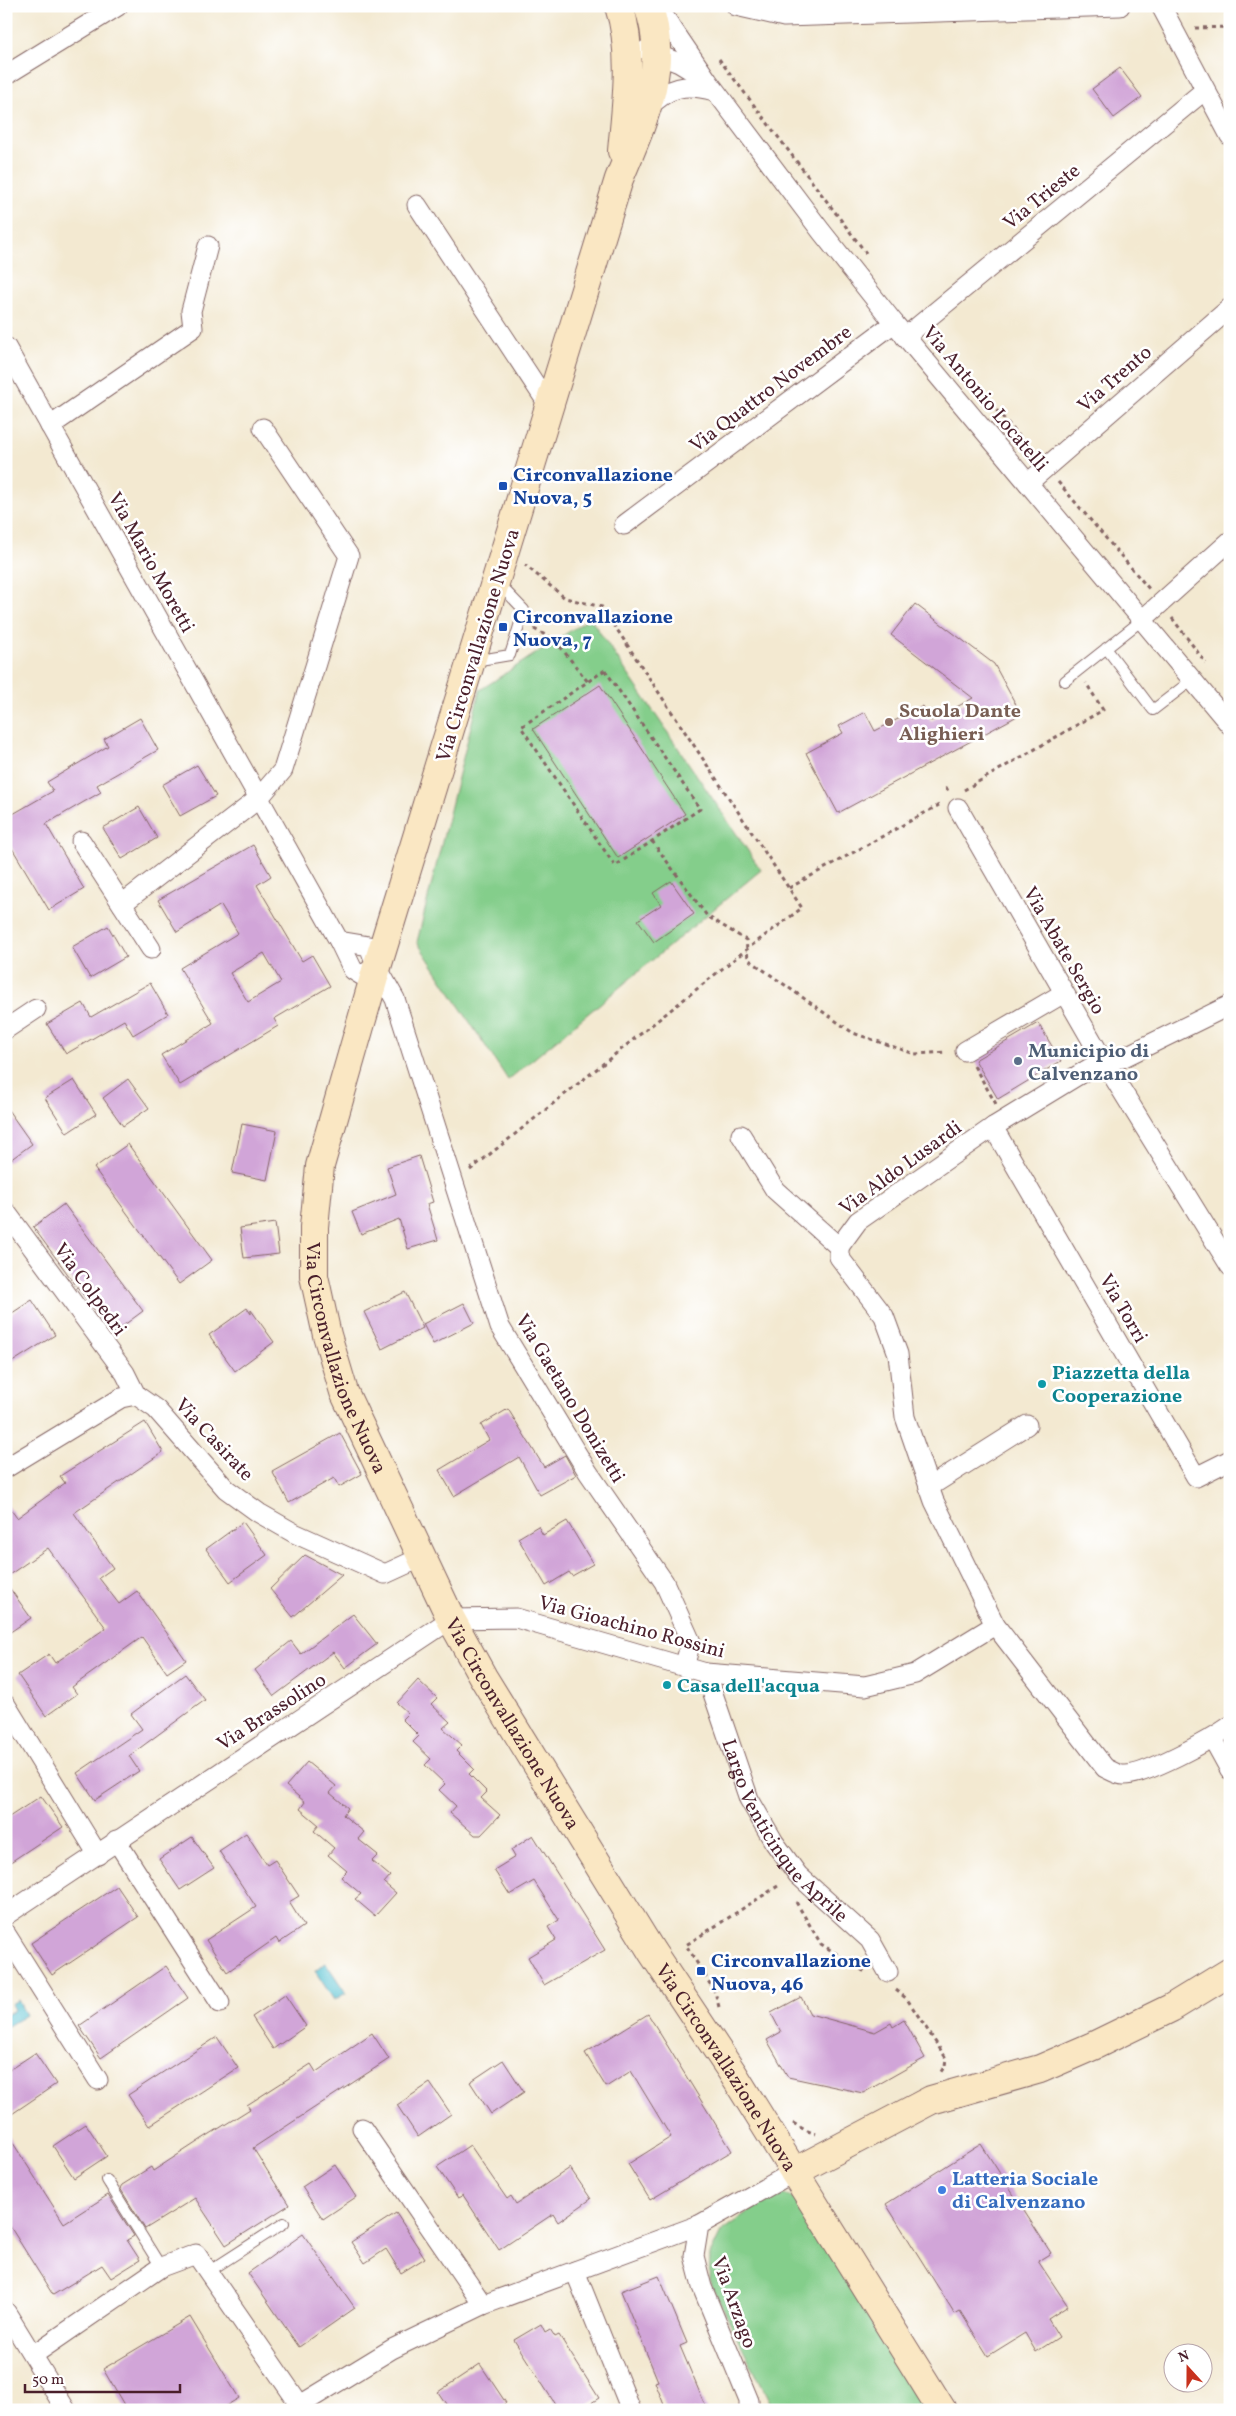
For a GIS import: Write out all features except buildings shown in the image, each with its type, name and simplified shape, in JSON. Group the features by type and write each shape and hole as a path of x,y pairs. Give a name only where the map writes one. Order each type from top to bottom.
{"main road":[{"path":"619,179 628,82 625,40 620,8"},
{"path":"619,179 648,108 654,82 655,9"},
{"name":"Via Circonvallazione Nuova","path":"619,179 473,661 377,967 320,1166 314,1227 314,1276 327,1335 344,1392 451,1619 483,1677 560,1806 794,2172 942,2410"},
{"path":"794,2172 931,2100 1040,2069 1093,2046 1171,2008 1230,1972"}],"street":[{"path":"6,75 118,6"},
{"path":"736,6 784,17 1120,6"},
{"path":"1161,6 1230,136"},
{"path":"620,8 655,9"},
{"name":"Via Antonio Locatelli","path":"655,9 822,232 900,330 1230,725"},
{"name":"Via Antonio Locatelli","path":"625,40 679,63 712,86"},
{"path":"648,108 658,98 680,88 691,85 712,86"},
{"name":"Via Trieste","path":"900,330 1205,90"},
{"path":"417,205 550,407"},
{"path":"50,426 192,328 191,311 208,246"},
{"name":"Via Trento","path":"1028,483 1230,308"},
{"name":"Via Quattro Novembre","path":"624,526 900,330"},
{"name":"Via Mario Moretti","path":"6,347 339,941 369,946 377,967"},
{"path":"122,904 258,799 283,770 349,556 263,428"},
{"path":"1142,620 1161,605 1230,541"},
{"name":"Via Abate Sergio","path":"954,801 1103,1060 1230,1266"},
{"path":"81,841 151,949"},
{"name":"Via Gaetano Donizetti","path":"377,967 390,994 395,999 500,1327 588,1472 664,1582 691,1642 684,1667"},
{"path":"965,1051 1064,993"},
{"path":"1103,1060 1122,1058 1230,1005"},
{"path":"6,1030 36,1009"},
{"name":"Via Aldo Lusardi","path":"839,1247 858,1221 999,1124 1103,1060"},
{"name":"Via Torri","path":"999,1124 1196,1477 1230,1460"},
{"path":"741,1135 775,1190 839,1247 839,1257 884,1316 898,1354 904,1417 929,1488 995,1625 1105,1768 1123,1775 1137,1774 1212,1739 1230,1726"},
{"name":"Via Colpedri","path":"6,1212 125,1374 136,1394"},
{"path":"6,1468 121,1398 136,1394"},
{"name":"Via Casirate","path":"136,1394 156,1409 226,1489 259,1513 294,1533 385,1574 422,1557"},
{"path":"929,1488 1027,1425"},
{"name":"Via Gioachino Rossini","path":"451,1619 516,1618 706,1674 865,1686 915,1674 995,1625"},
{"name":"Via Brassolino","path":"6,1915 98,1855 116,1840 451,1619"},
{"name":"Largo Venticinque Aprile","path":"706,1674 749,1799 774,1842 798,1875 870,1940 891,1980"},
{"path":"6,1705 98,1855"},
{"path":"1212,1739 1230,1770"},
{"path":"116,1840 220,2003"},
{"path":"6,1934 98,2080"},
{"path":"362,2128 483,2305"},
{"path":"33,2355 161,2267 196,2254 296,2407 392,2348 483,2305 699,2225 794,2172"},
{"name":"Via Arzago","path":"699,2225 694,2256 702,2287 749,2401 749,2410"},
{"path":"575,2271 631,2410"},
{"path":"6,2312 66,2410"}],"lane":[{"path":"473,661 510,655 524,610 501,569"},
{"path":"1065,681 1142,620"},
{"path":"1106,648 1153,710 1192,680"},
{"path":"107,2180 161,2267"},
{"path":"208,2272 284,2223"}],"path":[{"path":"1174,29 1230,27"},
{"path":"714,53 869,257"},
{"path":"958,367 1046,467 1161,605 1212,670"},
{"path":"454,1183 747,949 802,908 602,607 565,598 521,561 501,569"},
{"path":"520,622 556,640 588,682"},
{"path":"605,670 700,809 615,866 521,727 588,682 605,670"},
{"path":"788,888 954,801 1104,710 1078,671"},
{"path":"652,841 707,916 746,940 748,959 853,1033 915,1054 965,1051 999,1124"},
{"path":"719,2008 715,1992 686,1945 784,1882"},
{"path":"793,1897 821,1944 866,1973"},
{"path":"891,1980 902,1992 946,2058 945,2066 939,2075"},
{"path":"786,2118 805,2130 817,2134 823,2132"}],"green space":[{"path":"590,618 761,870 508,1080 417,942 480,690"},
{"path":"784,2194 796,2199 927,2410 774,2410 709,2281 710,2255 721,2232 771,2196"}],"water":[{"path":"326,1963 346,1993 334,2000 315,1971"},
{"path":"18,2000 26,2015 6,2027 6,2015 14,2010 11,2004"}],"place":[{"name":"Circonvallazione Nuova, 5","path":"503,486"},
{"name":"Circonvallazione Nuova, 7","path":"503,627"},
{"name":"Scuola Dante Alighieri","path":"889,722"},
{"name":"Municipio di Calvenzano","path":"1018,1061"},
{"name":"Piazzetta della Cooperazione","path":"1042,1384"},
{"name":"Casa dell'acqua","path":"667,1685"},
{"name":"Circonvallazione Nuova, 46","path":"701,1971"},
{"name":"Latteria Sociale di Calvenzano","path":"942,2190"}]}
